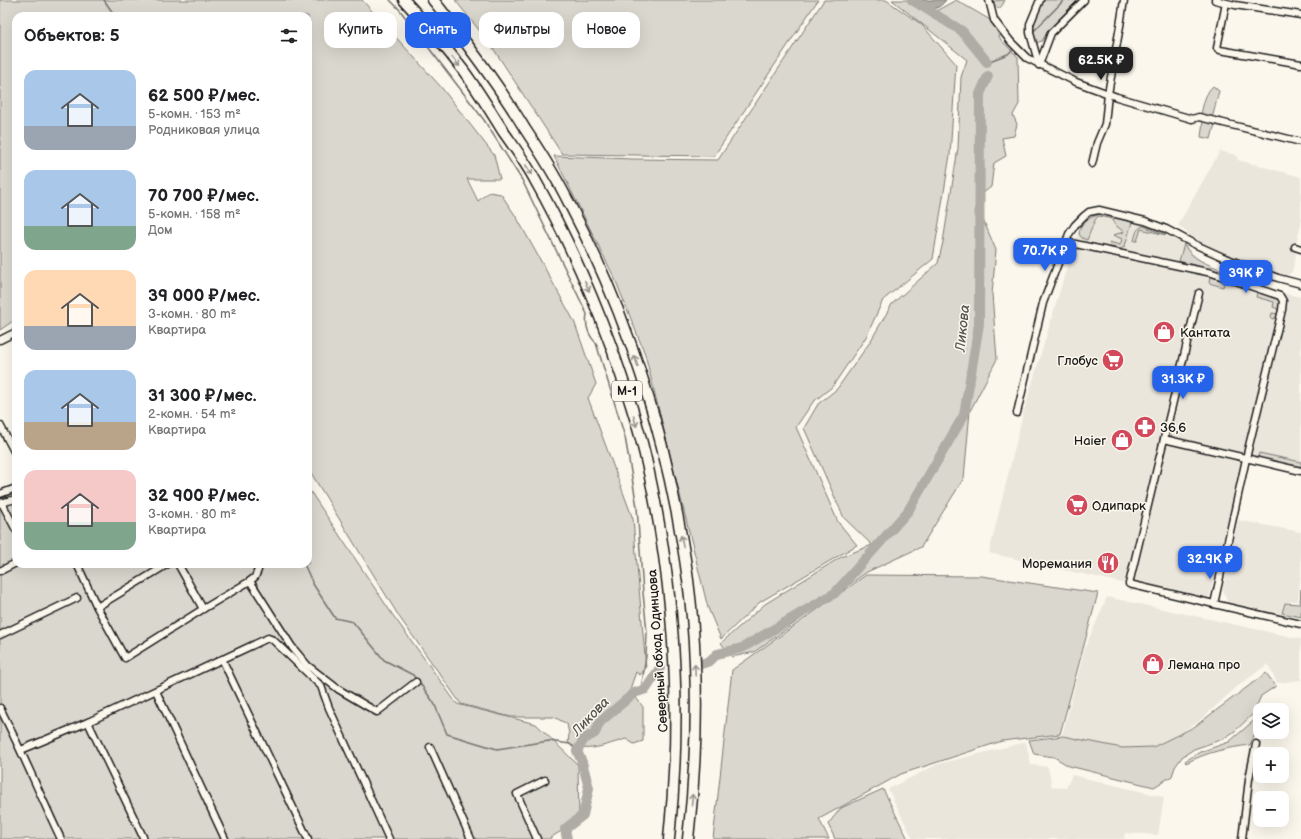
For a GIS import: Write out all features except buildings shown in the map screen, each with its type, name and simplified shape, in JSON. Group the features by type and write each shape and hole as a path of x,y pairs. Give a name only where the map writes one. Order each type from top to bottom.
{"highway":[{"name":"Северный обход Одинцова","path":"404,0 435,34 464,72 535,179 576,261 602,321 626,386 648,467 662,543 669,592 676,699 673,795 669,839"},
{"name":"М-1","path":"433,0 502,90 547,163 569,203 592,250 619,314 643,382 666,464 682,542 689,590 696,696 695,756 688,839"}],"street":[{"path":"989,0 994,20 1007,37 1027,58 1076,82 1108,94 1192,119 1199,117 1301,142"},
{"path":"1039,65 1030,33 1030,24 1040,0"},
{"path":"1039,65 1051,33 1084,0"},
{"path":"1092,164 1097,143 1105,124 1108,94 1124,0"},
{"path":"1215,0 1301,15"},
{"path":"1226,3 1217,48 1220,50 1301,64"},
{"path":"1017,413 1043,303 1072,229 1080,219 1089,212 1099,210 1145,221 1166,229 1225,258 1278,278 1301,284"},
{"path":"1066,242 1212,273 1280,296 1283,301 1214,604"},
{"path":"1199,292 1129,584 1301,624"},
{"path":"0,340 12,334"},
{"path":"0,425 12,448"},
{"path":"1164,439 1301,471"},
{"path":"0,494 12,490"},
{"path":"12,500 0,503 12,523"},
{"path":"0,571 12,565"},
{"path":"79,568 97,606 125,658 250,581 255,577 258,570 257,568"},
{"path":"97,606 161,568"},
{"path":"180,568 203,609"},
{"path":"250,581 292,647 307,665 338,688 377,712 416,682"},
{"path":"0,635 76,598"},
{"path":"21,750 88,722 268,638 273,640 321,686 329,708 389,839"},
{"path":"222,659 308,839"},
{"path":"156,691 225,839"},
{"path":"0,708 21,750 32,779 61,839"},
{"path":"88,722 144,839"},
{"path":"1242,839 1249,779 1256,744"},
{"path":"430,747 471,839"},
{"path":"537,839 517,794 545,780"}],"shaded area":[{"path":"0,0 362,0 373,12 324,12 324,48 397,48 397,39 441,87 494,155 500,179 467,179 478,201 489,192 501,194 517,218 574,321 596,384 588,398 633,519 646,668 640,675 636,672 631,686 637,699 643,707 643,741 634,744 626,739 604,746 581,748 568,743 569,734 567,724 554,717 511,717 461,704 400,618 312,475 312,12 12,12 12,322 0,330"},
{"path":"455,0 818,0 714,156 562,154 493,48 564,48 564,12 479,12 479,30 471,20 471,12 465,12"},
{"path":"824,0 886,0 921,24 956,64 950,155 933,259 883,300 866,337 832,387 813,402 796,427 838,522 857,545 760,602 721,639 708,608 645,354 615,279 554,156 718,160"},
{"path":"892,0 917,0 921,10 936,11 956,0 992,21 1001,40 1018,57 1019,104 1013,115 1017,124 1014,136 1002,138 1006,156 994,163 991,187 982,194 979,210 996,250 992,294 997,359 970,411 964,478 921,547 867,572 754,652 732,657 721,643 765,604 841,557 872,545 844,518 804,428 818,404 837,389 870,342 892,304 938,263 943,242 958,148 961,77 967,60"},
{"path":"919,0 946,0 938,7 933,9 921,9"},
{"path":"1005,0 999,9 993,1"},
{"path":"1044,0 1078,0 1049,30 1042,41 1036,43 1034,37 1034,26"},
{"path":"1213,86 1219,91 1213,115 1210,117 1201,115 1206,96"},
{"path":"1203,121 1215,124 1211,139 1201,137"},
{"path":"1220,151 1236,155 1238,160 1301,177 1301,225 1295,247 1296,255 1292,272 1286,276 1201,245 1178,225"},
{"path":"1100,214 1132,222 1125,246 1121,249 1111,247 1109,242 1120,245 1122,239 1113,235 1124,232 1114,224 1113,219 1098,216 1087,240 1082,238 1079,234 1083,223"},
{"path":"1102,214 1152,228 1185,245 1206,266 1287,294 1301,297 1301,466 1243,456 1208,602 989,553 1023,414 1075,240 1086,219"},
{"path":"1143,226 1166,235 1141,229 1137,241 1134,241 1138,230"},
{"path":"1184,244 1196,258 1224,271 1225,274 1179,261"},
{"path":"1210,276 1219,278 1224,283 1223,287 1209,283"},
{"path":"1257,293 1270,294 1278,299 1280,302 1277,314 1278,309 1273,307 1274,302 1256,297"},
{"path":"1272,313 1277,314 1276,318 1272,319"},
{"path":"1259,453 1301,462 1301,467 1258,458"},
{"path":"12,494 12,568 312,568 312,494 392,614 457,704 536,724 578,765 579,820 550,839 0,839 0,498"},
{"path":"1238,520 1301,532 1301,572 1298,601 1286,602 1283,614 1227,602 1223,589"},
{"path":"866,575 981,576 1098,593 1060,734 1002,741 901,774 819,819 829,839 713,839 732,670"},
{"path":"1301,589 1301,617 1282,613 1285,603 1300,604"},
{"path":"1107,597 1301,639 1301,680 1277,683 1268,664 1238,686 1198,722 1155,748 1124,749 1062,735 1085,648"},
{"path":"1266,673 1276,686 1261,696 1258,703 1253,703 1253,714 1235,731 1223,739 1194,749 1182,757 1175,767 1172,776 1154,787 1069,766 1054,757 1034,754 1029,740 1063,736 1122,748 1153,747 1194,727"},
{"path":"1253,721 1253,738 1250,745 1217,751 1186,763 1185,761 1200,752 1229,742"},
{"path":"1026,742 1031,765 1048,767 1052,787 1066,788 1072,775 1164,797 1158,835 1125,833 1124,839 913,839 888,789 938,764"},
{"path":"883,789 908,839 835,839 828,824 841,808"}],"waterway":[{"path":"104,0 112,12"},
{"path":"390,0 399,9 484,120 522,180 587,314 586,322 588,330 596,343 625,437 637,507 647,632 646,656 641,690"},
{"name":"Ликова","path":"912,0 962,31 987,62"},
{"path":"1032,33 1064,0"},
{"path":"987,62 1008,54 1012,50"},
{"name":"Ликова","path":"870,554 908,511 964,415 979,324 980,94 988,76"},
{"name":"Ликова","path":"698,665 710,661 717,654 742,648 835,593 866,558"},
{"path":"306,568 313,584 335,618 353,622 384,660 413,675 416,679"},
{"name":"Ликова","path":"567,839 565,829 583,815 589,788 582,762 577,751 584,739 595,733 600,722 634,693 646,689 660,668"},
{"path":"419,682 434,703 447,734 497,749 549,741 570,744 577,751"}],"place":[{"name":"Кантата","path":"1164,332"},
{"name":"Глобус","path":"1113,360"},
{"name":"36,6","path":"1145,427"},
{"name":"Haier","path":"1122,440"},
{"name":"Одипарк","path":"1077,505"},
{"name":"Моремания","path":"1108,563"},
{"name":"Лемана про","path":"1153,664"}]}
